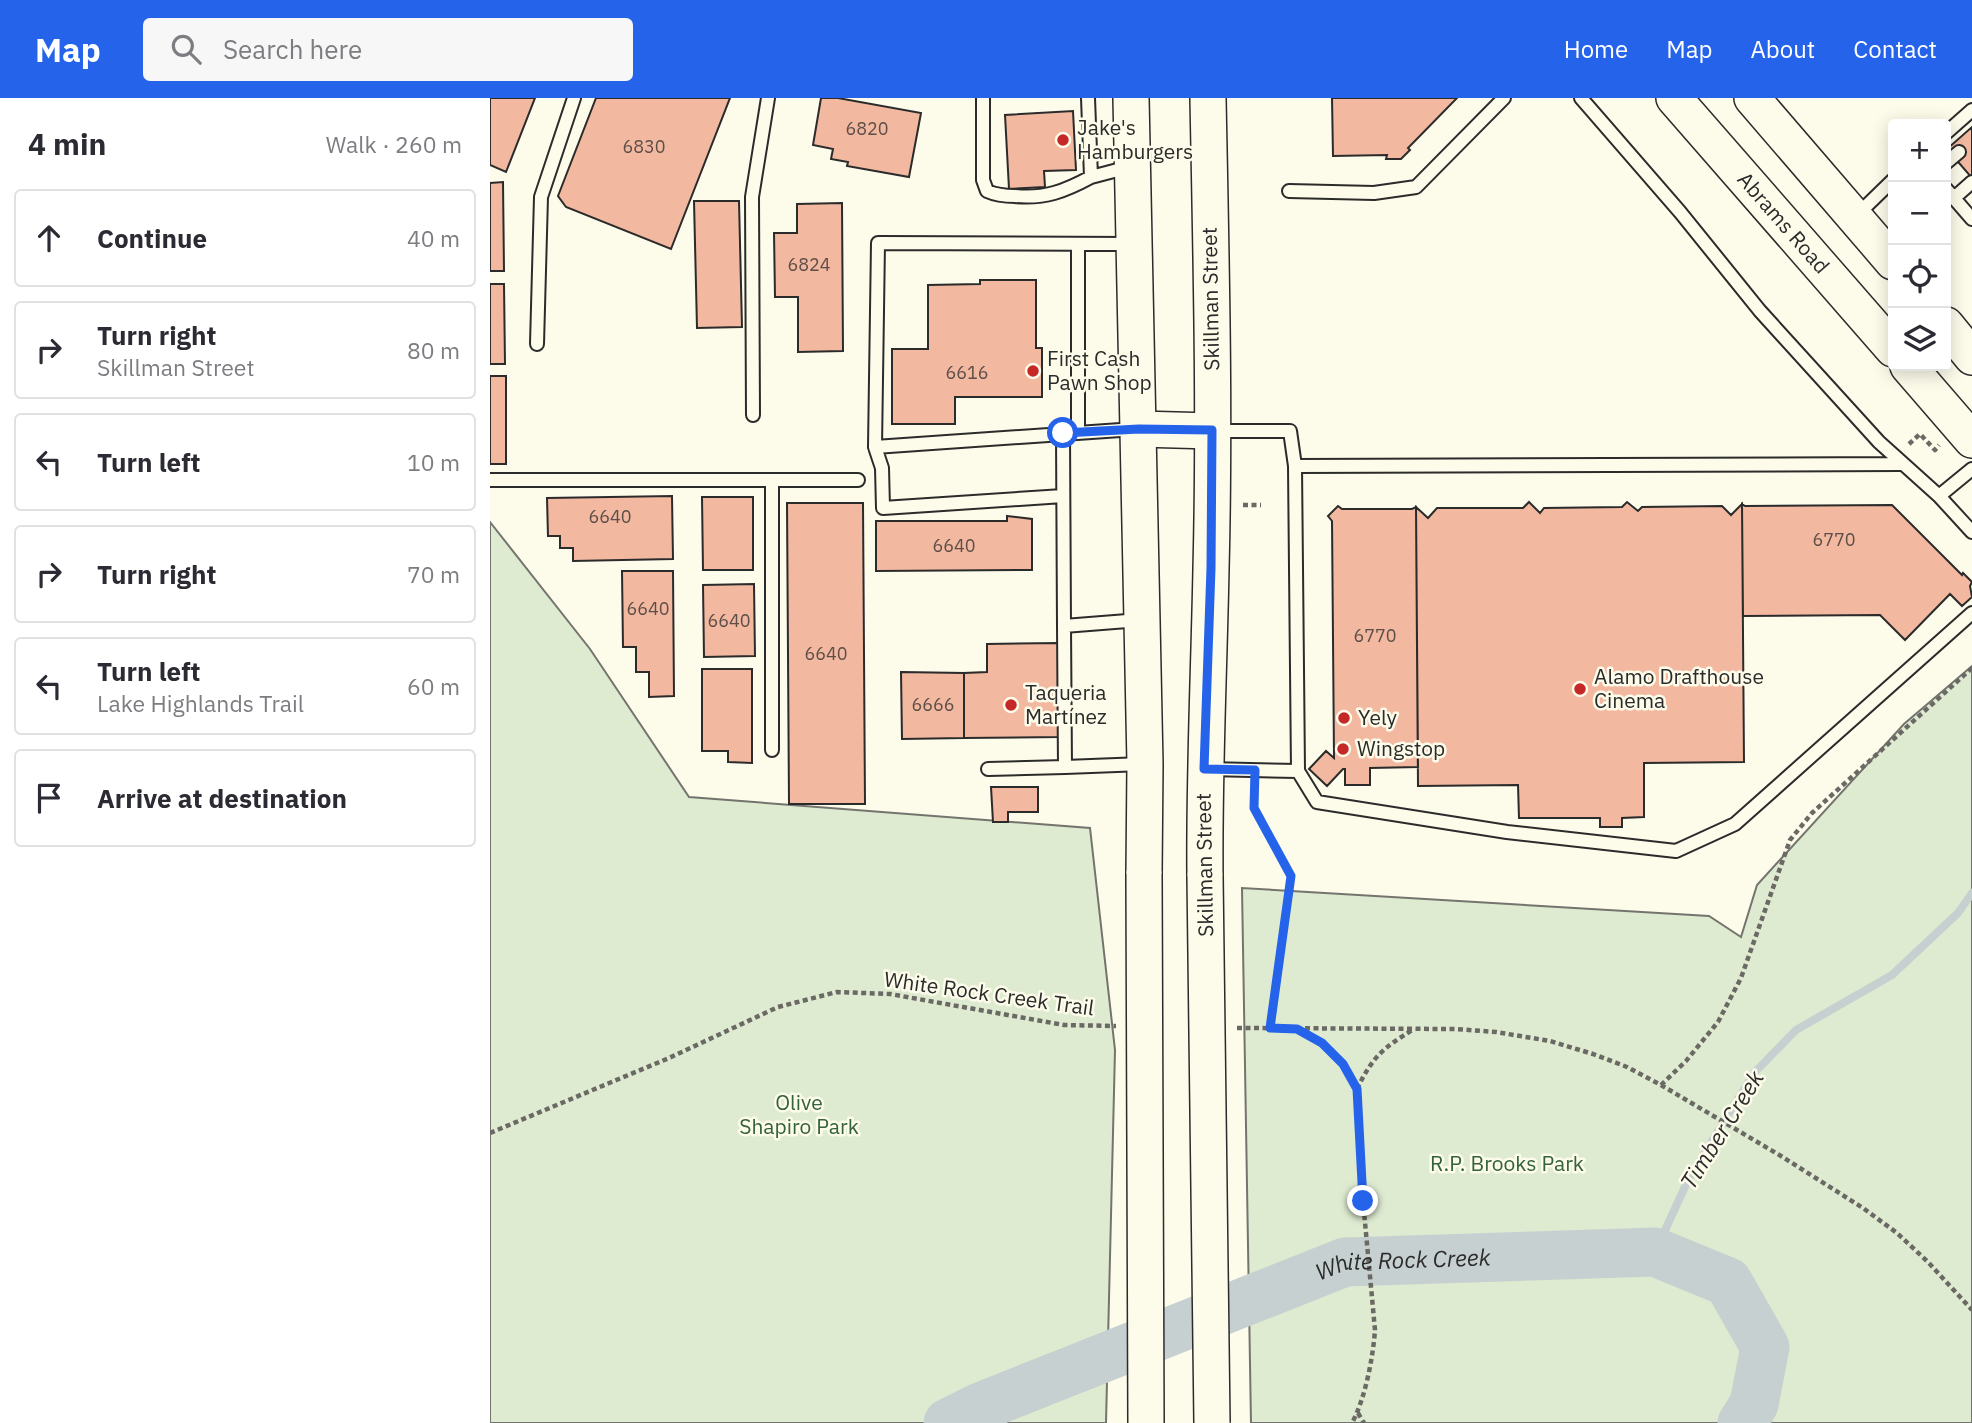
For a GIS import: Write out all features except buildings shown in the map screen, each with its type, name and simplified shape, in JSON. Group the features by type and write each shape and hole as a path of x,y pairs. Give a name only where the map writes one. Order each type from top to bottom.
{"main road":[{"path":"1131,98 1144,764 1146,1423"},
{"name":"Skillman Street","path":"1208,98 1212,430 1211,568 1204,769 1212,1423"},
{"name":"Abrams Road","path":"1674,98 1888,343"},
{"path":"1752,98 1888,256"},
{"path":"1951,332 1972,357"},
{"path":"1911,371 1956,442"},
{"path":"1139,429 1212,430"}],"lane":[{"path":"537,344 541,197 574,98"},
{"path":"753,415 752,197 768,98"},
{"path":"983,98 983,180 987,191 1035,198 1065,191 1091,177 1133,166"},
{"path":"1088,98 1091,177"},
{"path":"1289,191 1374,193 1416,187 1504,98"},
{"path":"1581,98 1680,212 1760,311 1900,464 1939,496 1972,532"},
{"path":"1951,129 1972,110"},
{"path":"1951,159 1959,152"},
{"path":"1855,217 1891,182"},
{"path":"1951,193 1972,182"},
{"path":"1951,195 1972,219"},
{"path":"1063,496 883,508 881,468 875,447 878,243 1135,244"},
{"path":"1078,244 1078,433"},
{"path":"875,447 1139,429"},
{"path":"1212,430 1290,431 1295,466 1298,771 1317,802 1507,832 1676,851 1735,824 1972,613"},
{"path":"1063,433 1065,767"},
{"path":"1295,466 1900,464"},
{"path":"1939,496 1972,469"},
{"path":"490,480 858,480"},
{"path":"772,481 772,750"},
{"path":"1064,626 1142,620"},
{"path":"988,769 1144,764"},
{"path":"1204,769 1298,771"}],"path":[{"path":"1908,444 1920,434 1935,450 1956,442"},
{"path":"1239,505 1261,505"},
{"path":"1661,1085 1686,1061 1718,1022 1741,978 1790,840 1812,813 1972,668"},
{"path":"1255,770 1254,808 1291,876 1270,1028"},
{"name":"White Rock Creek Trail","path":"490,1133 669,1058 778,1007 837,992 890,994 1064,1025 1119,1026"},
{"path":"1229,1028 1496,1032 1550,1041 1604,1058 1661,1085 1781,1156 1897,1233 1972,1310"},
{"path":"1297,1029 1322,1043 1343,1064 1357,1089 1374,1345 1358,1412 1352,1423"},
{"path":"1357,1089 1370,1064 1388,1045 1415,1029"},
{"path":"1358,1412 1364,1423"}],"green space":[{"name":"Olive Shapiro Park","path":"490,522 590,649 689,797 1090,828 1115,1050 1106,1423 490,1423"},
{"name":"R.P. Brooks Park","path":"1972,666 1972,1423 1251,1423 1242,888 1709,916 1741,937 1757,885 1904,724"}],"waterway":[{"name":"Timber Creek","path":"1655,1252 1689,1178 1754,1073 1796,1030 1892,975 1958,913 1972,893"},
{"name":"White Rock Creek","path":"948,1423 980,1407 1345,1262 1655,1252 1728,1282 1765,1347 1754,1404 1742,1423"}],"place":[{"name":"Jake's Hamburgers","path":"1063,140"},
{"name":"First Cash Pawn Shop","path":"1033,371"},
{"name":"Alamo Drafthouse Cinema","path":"1580,689"},
{"name":"Taqueria Martínez","path":"1011,705"},
{"name":"Yely","path":"1344,718"},
{"name":"Wingstop","path":"1343,749"}],"route":[{"path":"1063,433 1139,429 1212,430 1211,568 1204,769 1255,770 1254,808 1291,876 1270,1028 1297,1029 1322,1043 1343,1064 1357,1089 1363,1201"}]}
